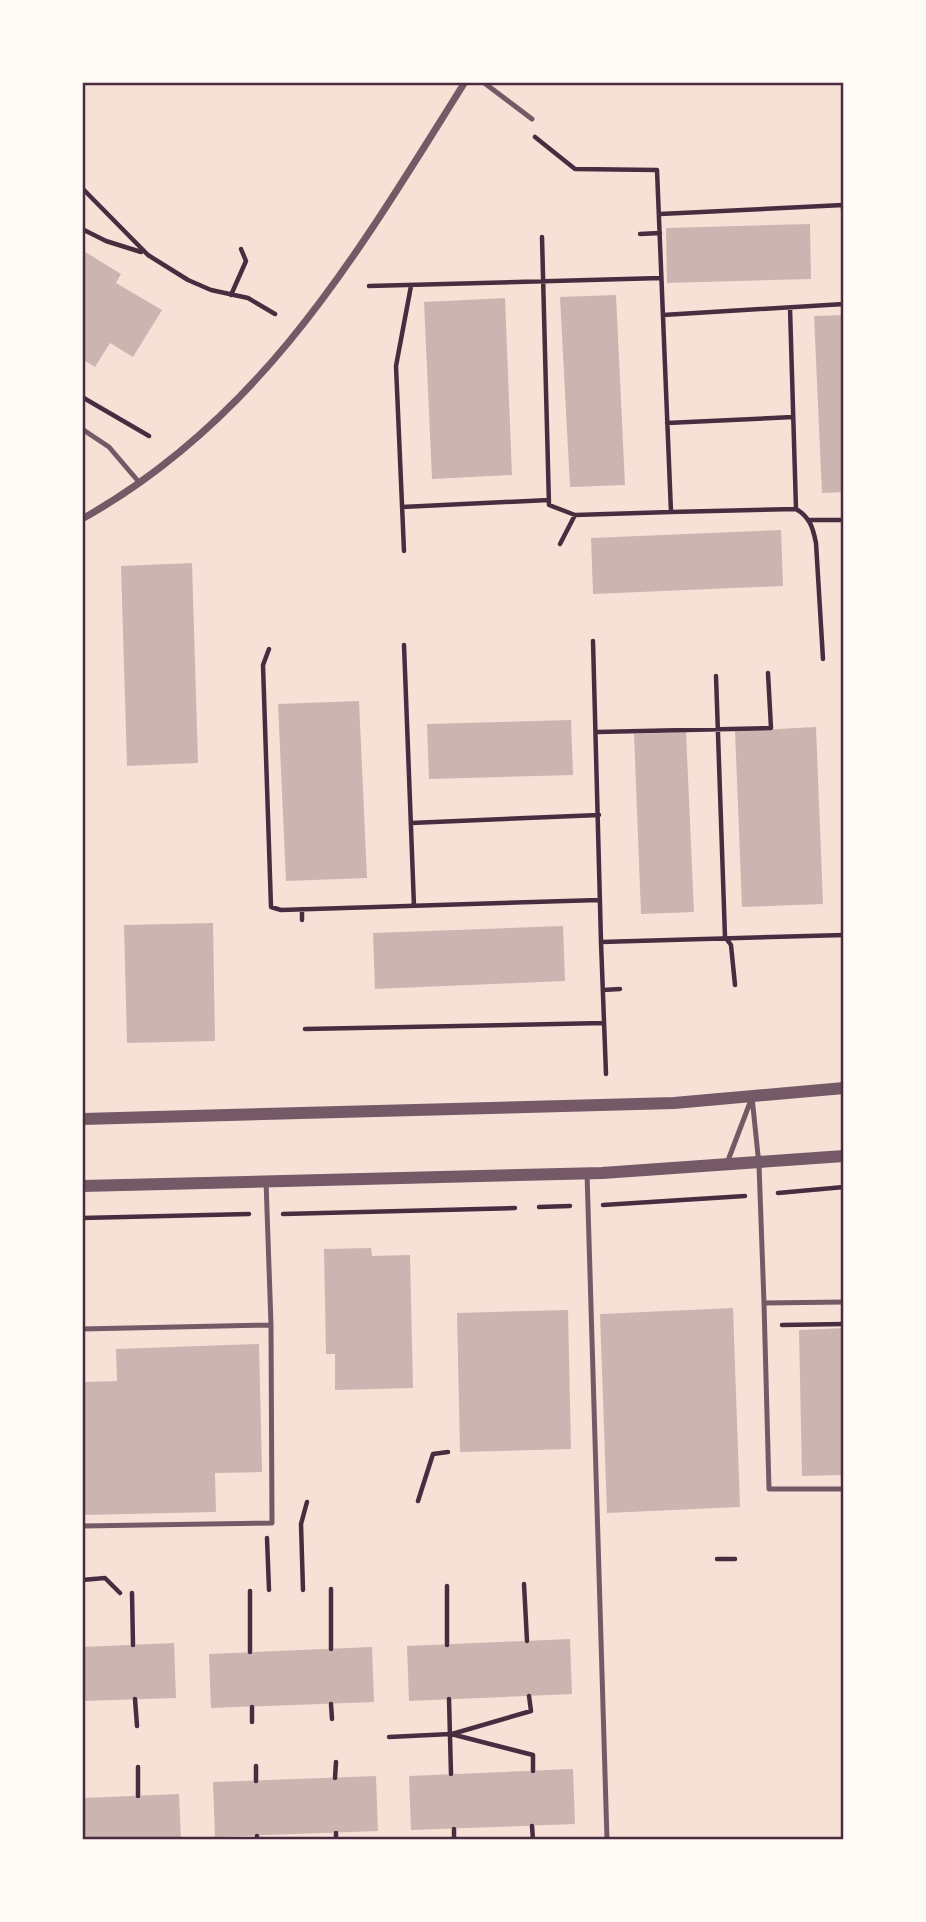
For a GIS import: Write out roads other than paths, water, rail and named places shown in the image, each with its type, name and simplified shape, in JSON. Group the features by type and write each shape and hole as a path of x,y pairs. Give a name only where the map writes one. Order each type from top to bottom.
{"street":[{"path":"82,519 138,481 235,402 290,344 337,280 465,82"},
{"path":"82,1119 621,1105 752,1097 844,1087"},
{"path":"82,1186 587,1173 759,1165 844,1156"}],"lane":[{"path":"483,82 532,119"},
{"path":"82,429 109,447 138,481"},
{"path":"752,1097 761,1194 769,1489 844,1489"},
{"path":"726,1166 752,1097"},
{"path":"587,1173 607,1840"},
{"path":"82,1526 272,1523 271,1325 266,1181"},
{"path":"764,1303 844,1302"},
{"path":"82,1329 271,1325"}]}
